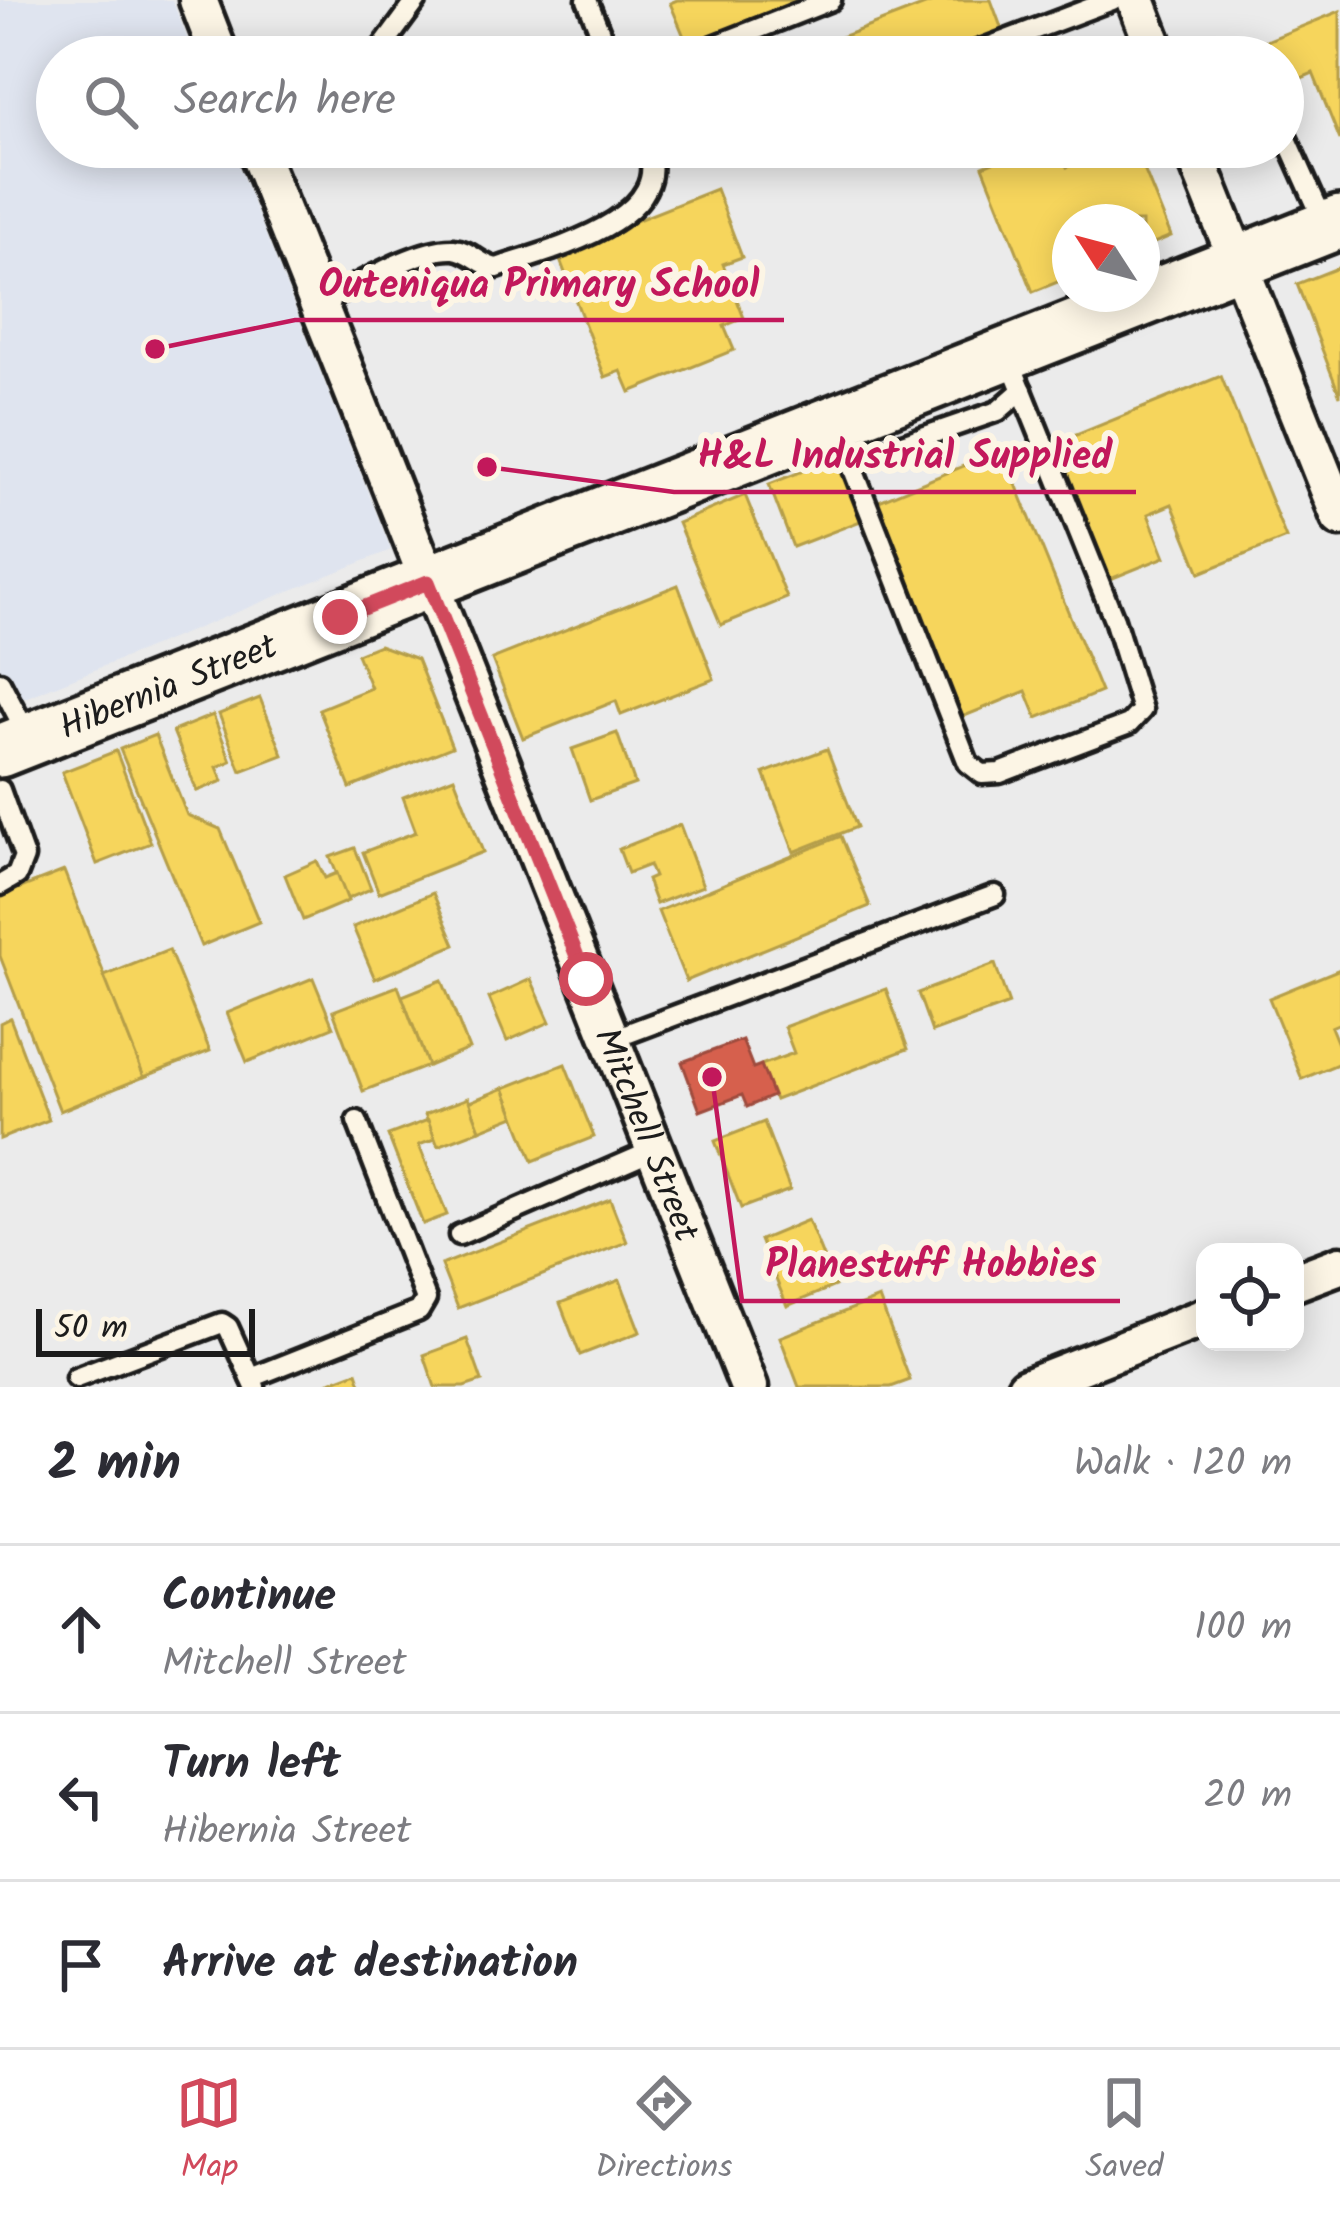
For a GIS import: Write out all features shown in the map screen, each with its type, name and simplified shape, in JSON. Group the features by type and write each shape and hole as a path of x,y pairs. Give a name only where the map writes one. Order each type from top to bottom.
{"street":[{"path":"198,0 212,36"},
{"path":"1136,0 1150,36"},
{"name":"Mitchell Street","path":"264,168 749,1387"},
{"path":"1200,168 1340,517"},
{"name":"Hibernia Street","path":"15,746 428,582 843,443 1015,373 1237,264 1334,225"},
{"path":"1304,1278 1340,1264"},
{"path":"1026,1387 1196,1321"}],"lane":[{"path":"390,36 417,0"},
{"path":"587,0 602,36"},
{"path":"739,36 831,0"},
{"path":"1017,36 1112,0"},
{"path":"318,305 430,252 457,249 497,268 597,233 628,214 651,168"},
{"path":"1303,168 1334,225"},
{"path":"843,443 968,763 982,774 1000,773 1129,724 1142,710 1114,619 1015,373"},
{"path":"0,682 15,746"},
{"path":"0,790 24,857 17,875 0,885"},
{"path":"610,1040 995,895"},
{"path":"76,1378 222,1323 253,1382 419,1311 426,1299 357,1121"},
{"path":"459,1235 654,1150"}],"shaded area":[{"path":"0,0 172,0 187,36 36,36 36,168 239,168 391,550 0,708"}],"building: Homes":[{"path":"798,0 712,36 684,36 670,3"},
{"path":"938,0 991,0 1002,30 986,36 844,36"},
{"path":"1340,11 1340,140 1313,73 1304,77 1304,36 1279,36"},
{"path":"984,168 1143,168 1158,204 1052,204 1052,284 1033,292"},
{"path":"716,189 742,257 723,264 744,318 724,326 734,350 630,392 621,371 605,377 557,252"},
{"path":"1160,209 1171,236 1160,241"},
{"path":"1340,267 1340,396 1297,284"},
{"path":"1221,376 1286,538 1200,573 1172,504 1148,514 1165,557 1103,582 1049,446"},
{"path":"1002,450 1101,692 1037,718 1026,691 962,717 874,503"},
{"path":"842,456 866,519 793,547 769,484"},
{"path":"745,495 787,598 721,625 678,523"},
{"path":"678,585 714,679 621,715 616,701 523,738 492,659"},
{"path":"379,645 417,659 452,747 350,788 319,709 371,688 357,654"},
{"path":"260,698 283,755 241,771 219,714"},
{"path":"213,715 231,761 217,767 223,781 197,791 173,731"},
{"path":"617,733 635,784 590,800 572,749"},
{"path":"155,735 187,815 220,829 259,922 201,946 120,749"},
{"path":"827,749 857,827 794,852 764,773"},
{"path":"116,751 151,843 97,864 62,772"},
{"path":"454,777 483,852 379,893 363,852 416,832 403,797"},
{"path":"680,825 703,886 656,904 647,880 654,877 649,865 628,873 619,849"},
{"path":"841,836 870,906 686,981 658,911"},
{"path":"355,848 371,889 347,899 330,857"},
{"path":"317,861 325,878 337,873 348,901 303,920 285,875"},
{"path":"64,871 144,1077 60,1111 0,956 0,896"},
{"path":"433,893 455,945 375,979 353,927"},
{"path":"169,950 210,1051 144,1077 104,976"},
{"path":"995,964 1009,1004 932,1032 918,993"},
{"path":"1340,969 1340,1023 1331,1027 1340,1063 1302,1079 1269,998"},
{"path":"313,978 333,1027 247,1062 227,1013"},
{"path":"531,979 550,1022 507,1041 489,998"},
{"path":"442,980 469,1049 428,1066 402,996"},
{"path":"398,986 428,1066 363,1091 333,1011"},
{"path":"886,989 908,1049 775,1100 761,1065 794,1053 784,1027"},
{"path":"10,1018 49,1120 0,1139 0,1023"},
{"path":"565,1064 594,1137 533,1161 504,1088"},
{"path":"504,1088 515,1116 480,1130 469,1102"},
{"path":"468,1098 480,1130 438,1146 425,1114"},
{"path":"428,1120 435,1139 419,1145 447,1215 423,1224 388,1135"},
{"path":"764,1122 790,1190 741,1208 715,1141"},
{"path":"610,1199 627,1242 458,1308 441,1265"},
{"path":"808,1220 835,1286 787,1306 760,1240"},
{"path":"620,1280 640,1332 580,1355 560,1303"},
{"path":"879,1298 910,1380 891,1387 799,1387 780,1337"},
{"path":"467,1339 482,1381 464,1387 435,1387 424,1355"},
{"path":"357,1372 362,1387 317,1387"}],"building: Shops":[{"path":"742,1040 753,1068 761,1065 773,1096 747,1107 742,1095 700,1111 682,1062"}],"place":[{"name":"Outeniqua Primary School","path":"155,349"},
{"name":"H&L Industrial Supplied","path":"487,467"},
{"name":"Planestuff Hobbies","path":"712,1077"}],"route":[{"path":"340,617 428,582 586,979"}]}
